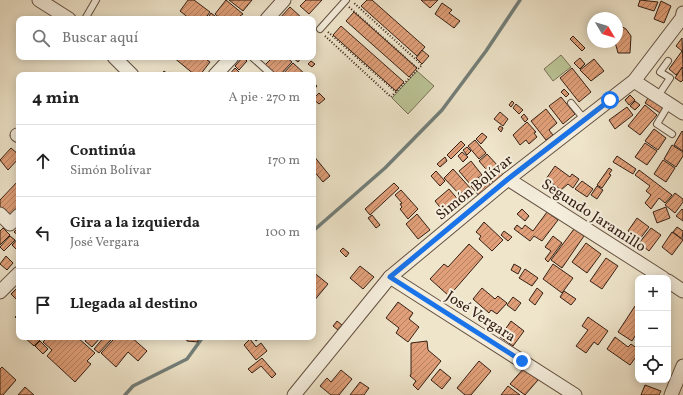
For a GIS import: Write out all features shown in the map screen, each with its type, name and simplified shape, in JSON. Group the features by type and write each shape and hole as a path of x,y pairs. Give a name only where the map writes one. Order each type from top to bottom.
{"street":[{"path":"39,0 64,16"},
{"path":"270,16 284,0"},
{"name":"Simón Bolívar","path":"297,394 390,277 508,179 634,80 682,18 683,13"},
{"path":"117,60 129,72"},
{"path":"218,72 229,60"},
{"path":"634,80 683,113"},
{"name":"Segundo Jaramillo","path":"508,179 658,275"},
{"path":"0,214 10,224 16,218"},
{"path":"0,292 16,276"},
{"name":"José Vergara","path":"390,277 575,395"},
{"path":"671,283 683,291"},
{"path":"671,395 683,366"}],"lane":[{"path":"87,16 96,0"},
{"path":"321,28 347,1"},
{"path":"255,60 269,72"},
{"path":"658,96 670,78 660,72 668,61"},
{"path":"571,103 585,120"},
{"path":"670,104 657,124 672,134"}],"path":[{"path":"321,28 329,41 391,97 422,65 359,8 347,1"},
{"path":"347,1 355,12 418,69"},
{"path":"355,12 359,8"},
{"path":"362,18 365,14"},
{"path":"368,23 371,20"},
{"path":"374,29 378,25"},
{"path":"321,28 333,36 396,92"},
{"path":"380,35 384,31"},
{"path":"329,41 333,36"},
{"path":"386,40 390,36"},
{"path":"336,46 340,42"},
{"path":"393,46 396,42"},
{"path":"399,51 402,47"},
{"path":"342,52 346,48"},
{"path":"348,58 352,53"},
{"path":"405,57 408,53"},
{"path":"354,63 358,58"},
{"path":"360,69 364,64"},
{"path":"366,74 370,70"},
{"path":"372,80 377,75"},
{"path":"378,85 382,80"},
{"path":"384,91 389,86"}],"green space":[{"path":"561,55 571,67 553,81 544,69"},
{"path":"417,71 434,86 408,114 392,98"}],"building":[{"path":"188,0 194,0 210,12 207,16 186,16 180,11"},
{"path":"226,0 243,14 240,16 217,16 215,14"},
{"path":"229,0 252,0 243,11"},
{"path":"306,0 322,0 309,14 300,6"},
{"path":"367,0 372,0 425,47 417,56 361,6"},
{"path":"421,0 438,0 430,8"},
{"path":"640,0 658,2 654,11 638,6"},
{"path":"661,1 671,6 664,23 654,19"},
{"path":"442,3 452,10 449,13 460,21 454,28 435,14"},
{"path":"290,7 300,16 282,16"},
{"path":"354,12 417,68 409,77 346,21"},
{"path":"341,26 404,82 396,91 333,35"},
{"path":"623,27 631,36 630,53 618,53 617,48 623,48"},
{"path":"573,36 585,48 582,51 570,39"},
{"path":"682,38 683,68 676,75 669,69 682,51 676,46"},
{"path":"422,50 429,56 422,64 416,58"},
{"path":"580,58 585,64 580,69 574,63"},
{"path":"594,59 604,71 591,81 580,70"},
{"path":"177,60 207,60 210,62 202,72 191,72"},
{"path":"240,60 247,61 239,70 235,66"},
{"path":"270,60 290,60 292,62 283,72 273,72 265,65"},
{"path":"311,61 315,64 312,67 308,64"},
{"path":"293,63 303,72 285,72"},
{"path":"682,67 683,80 681,82 675,78"},
{"path":"235,68 239,72 232,72"},
{"path":"572,68 591,92 579,102 560,78"},
{"path":"564,89 569,94 566,97 561,92"},
{"path":"319,93 325,99 319,104 316,102 316,96"},
{"path":"630,95 635,100 629,105 625,100"},
{"path":"561,97 575,114 563,124 549,106"},
{"path":"648,98 663,108 660,113 645,103"},
{"path":"512,101 514,103 511,107 509,105"},
{"path":"635,101 640,105 635,110 630,106"},
{"path":"516,104 523,110 519,114 513,108"},
{"path":"645,105 657,115 640,135 628,126"},
{"path":"627,107 633,115 615,129 609,120"},
{"path":"546,109 557,123 549,130 553,135 546,140 531,121"},
{"path":"500,112 508,119 503,126 494,119"},
{"path":"524,114 528,119 525,122 521,117"},
{"path":"527,122 536,132 534,133 537,137 529,144 526,140 520,145 513,135"},
{"path":"500,126 503,128 501,132 498,129"},
{"path":"654,129 666,138 658,150 645,141"},
{"path":"682,131 683,132 683,151 674,145"},
{"path":"482,133 487,137 481,144 476,139"},
{"path":"475,140 486,153 479,159 468,146"},
{"path":"461,141 465,145 451,159 447,155"},
{"path":"645,143 657,151 647,165 635,157"},
{"path":"672,145 683,152 683,156 676,167 664,159"},
{"path":"467,147 471,151 467,155 463,150"},
{"path":"11,148 16,152 16,161 8,170 0,160"},
{"path":"462,152 468,157 463,162 458,156"},
{"path":"487,154 499,167 491,175 479,161"},
{"path":"617,156 636,169 633,174 613,162"},
{"path":"445,157 447,161 440,167 437,164"},
{"path":"316,159 330,176 323,182 316,174"},
{"path":"663,160 675,168 666,182 654,174"},
{"path":"471,161 482,175 470,184 459,171"},
{"path":"555,166 570,177 572,174 579,179 573,188 568,184 561,190 546,179"},
{"path":"609,168 612,170 609,174 611,175 602,188 597,185"},
{"path":"453,169 472,190 463,198 444,178"},
{"path":"499,170 503,175 494,183 489,178"},
{"path":"639,170 672,195 665,203 659,198 651,209 645,203 651,195 646,191 650,186 635,175"},
{"path":"436,171 445,181 440,186 431,176"},
{"path":"483,176 492,187 480,197 471,186"},
{"path":"582,181 593,189 587,197 575,189"},
{"path":"16,183 16,213 12,218 0,207 0,200"},
{"path":"394,183 399,188 370,215 365,209"},
{"path":"597,186 603,190 597,199 591,195"},
{"path":"449,189 461,203 447,216 435,201"},
{"path":"401,190 418,209 408,219 400,209 402,207 400,204 402,203 395,195"},
{"path":"675,193 683,199 683,202 675,213 665,205"},
{"path":"666,207 670,218 657,223 653,212"},
{"path":"522,209 529,216 525,221 517,214"},
{"path":"682,209 683,210 683,221 676,216"},
{"path":"547,212 558,220 542,241 534,236 530,241 514,229 517,225 522,229 525,225 533,231"},
{"path":"417,214 430,230 418,239 406,224"},
{"path":"372,215 380,225 376,228 368,218"},
{"path":"637,218 649,227 640,239 628,231"},
{"path":"484,222 503,240 492,251 479,239 481,236 476,232"},
{"path":"677,227 683,231 682,239 673,232"},
{"path":"3,228 10,235 0,245 0,231"},
{"path":"651,228 661,235 649,251 639,243"},
{"path":"574,229 584,236 562,268 551,260"},
{"path":"504,231 512,237 508,241 501,235"},
{"path":"672,232 683,240 672,255 662,247"},
{"path":"10,236 15,240 4,251 0,247"},
{"path":"553,236 562,243 548,262 545,259 551,251 545,247"},
{"path":"16,240 16,249 12,245"},
{"path":"586,243 601,254 587,273 572,262"},
{"path":"469,244 483,257 449,296 430,279 444,264 448,267"},
{"path":"343,248 349,253 346,257 340,251"},
{"path":"6,256 13,263 7,270 0,264"},
{"path":"606,258 618,266 602,289 590,281"},
{"path":"514,264 521,268 518,274 511,270"},
{"path":"553,264 573,278 562,293 543,279"},
{"path":"360,266 374,277 363,289 350,278"},
{"path":"525,269 538,278 532,286 519,278"},
{"path":"316,274 328,284 316,298"},
{"path":"482,288 495,299 498,296 507,303 497,314 491,310 489,313 473,299"},
{"path":"537,288 543,293 535,305 529,300"},
{"path":"16,289 16,299 11,294"},
{"path":"564,291 576,299 571,305 560,297"},
{"path":"513,297 521,303 515,311 507,305"},
{"path":"398,302 413,313 409,319 419,327 408,342 396,333 399,328 386,318"},
{"path":"635,306 635,336 632,341 618,332"},
{"path":"588,317 608,331 598,345 594,342 586,353 576,346 588,330 582,326"},
{"path":"337,321 342,325 338,330 333,326"},
{"path":"511,321 524,331 513,346 500,337"},
{"path":"615,337 628,347 631,344 635,347 635,358 630,365 607,349"},
{"path":"27,340 40,340 34,346"},
{"path":"45,340 80,340 95,353 87,361 91,364 75,382 47,356 52,350 43,342"},
{"path":"86,340 98,340 92,347 85,341"},
{"path":"102,340 111,340 99,353 94,349"},
{"path":"113,340 134,340 147,351 138,361 128,352 116,367 101,353"},
{"path":"198,340 198,342 187,341"},
{"path":"251,340 256,347 261,343 267,351 256,360 244,345"},
{"path":"40,341 48,349 43,354 35,346"},
{"path":"427,341 428,350 441,361 418,390 413,385 416,381 410,376 411,343"},
{"path":"262,358 276,374 272,378 261,366 252,373 248,369"},
{"path":"479,361 491,371 471,395 465,395 457,388"},
{"path":"2,367 16,380 3,395 0,395 0,369"},
{"path":"524,368 538,380 525,395 510,384"},
{"path":"440,369 451,378 442,389 431,380"},
{"path":"341,370 352,379 339,395 331,395 320,386 327,378 331,382"},
{"path":"360,382 369,388 364,395 350,395"},
{"path":"645,385 661,391 659,395 641,395"},
{"path":"508,386 520,395 501,395"},
{"path":"25,387 34,395 18,395"}],"waterway":[{"path":"316,228 385,168 442,110 486,51 520,0"},
{"path":"125,395 133,386 187,359 201,340"}],"route":[{"path":"522,361 390,277 508,179 610,100"}]}
